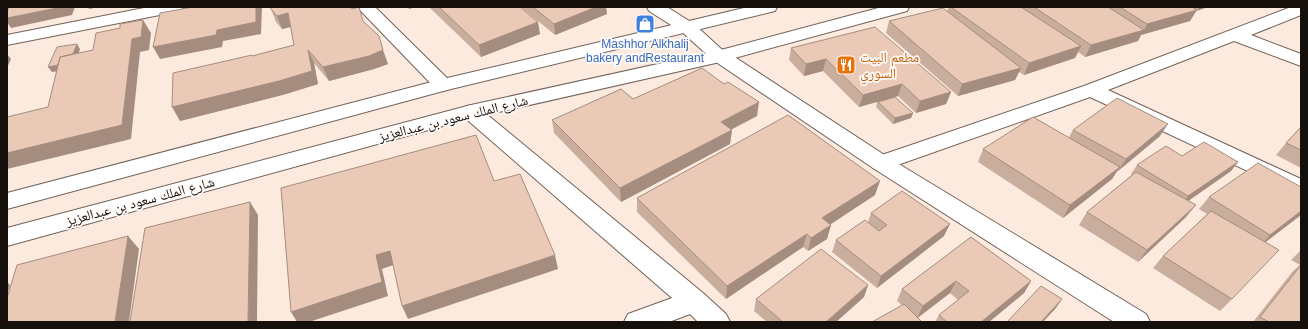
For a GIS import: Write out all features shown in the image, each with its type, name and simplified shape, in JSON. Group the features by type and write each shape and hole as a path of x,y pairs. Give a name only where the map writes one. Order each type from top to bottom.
{"street":[{"path":"7,40 175,7"},
{"path":"365,7 443,85"},
{"path":"655,7 688,28 720,56 881,163 1136,322"},
{"path":"7,201 443,85 688,28 769,7"},
{"name":"شارع الملك سعود بن عبدالعزيز","path":"7,236 471,112 720,56 901,7"},
{"path":"881,163 1091,90 1301,9"},
{"path":"1235,35 1301,60"},
{"path":"1091,90 1301,188"},
{"path":"471,112 694,300 716,322"},
{"path":"638,322 694,300"}],"building":[{"path":"9,7 62,7 7,18"},
{"path":"193,7 256,7 256,22 217,30 216,35 153,47 160,13"},
{"path":"270,7 351,7 352,9 359,7 363,21 379,36 383,50 369,56 323,67 308,50 312,71 279,81 172,107 173,73 252,56 294,45 288,13 277,16"},
{"path":"439,7 520,7 538,22 479,45"},
{"path":"533,7 596,7 554,24"},
{"path":"951,7 1021,7 1081,46 1029,63"},
{"path":"1034,7 1108,7 1144,30 1091,45"},
{"path":"1120,7 1192,7 1197,10 1147,24"},
{"path":"943,8 1021,68 962,84 889,21"},
{"path":"143,20 141,37 132,39 122,125 7,153 7,117 48,107 60,57 93,50 96,33 120,28 120,24"},
{"path":"875,27 951,92 920,101 902,84 863,95 826,59 806,64 791,48"},
{"path":"77,44 73,54 60,57 58,65 48,67 57,47"},
{"path":"702,68 724,84 728,82 759,102 721,122 732,130 620,188 552,120 621,89 633,99"},
{"path":"895,97 913,113 895,118 878,102"},
{"path":"1117,98 1168,124 1126,159 1073,130"},
{"path":"788,115 880,181 822,218 831,225 811,238 807,234 727,286 637,198"},
{"path":"1033,117 1120,167 1070,205 983,149"},
{"path":"1301,127 1301,150 1286,143"},
{"path":"476,135 494,181 520,174 555,255 402,306 390,251 376,255 382,282 291,312 281,188"},
{"path":"1204,142 1238,162 1188,196 1137,165 1166,146 1182,156"},
{"path":"1258,163 1301,187 1301,211 1270,235 1209,197"},
{"path":"1136,172 1196,205 1147,250 1087,212"},
{"path":"902,191 950,224 881,276 836,240 865,220 879,231 887,225 871,213"},
{"path":"250,202 248,322 130,322 145,228"},
{"path":"1211,211 1279,250 1232,299 1163,256"},
{"path":"128,236 115,322 7,322 7,298 17,265"},
{"path":"971,237 1031,281 981,322 947,322 939,315 969,291 956,281 923,306 902,289"},
{"path":"821,249 868,285 826,322 783,322 756,299"},
{"path":"1301,265 1301,322 1269,322 1260,317"},
{"path":"1041,286 1062,299 1041,322 1007,322"},
{"path":"904,304 922,322 872,322"}],"place":[{"name":"Mashhor Alkhalij bakery andRestaurant","path":"645,24"},
{"name":"مطعم البيت السوري","path":"846,65"}]}
